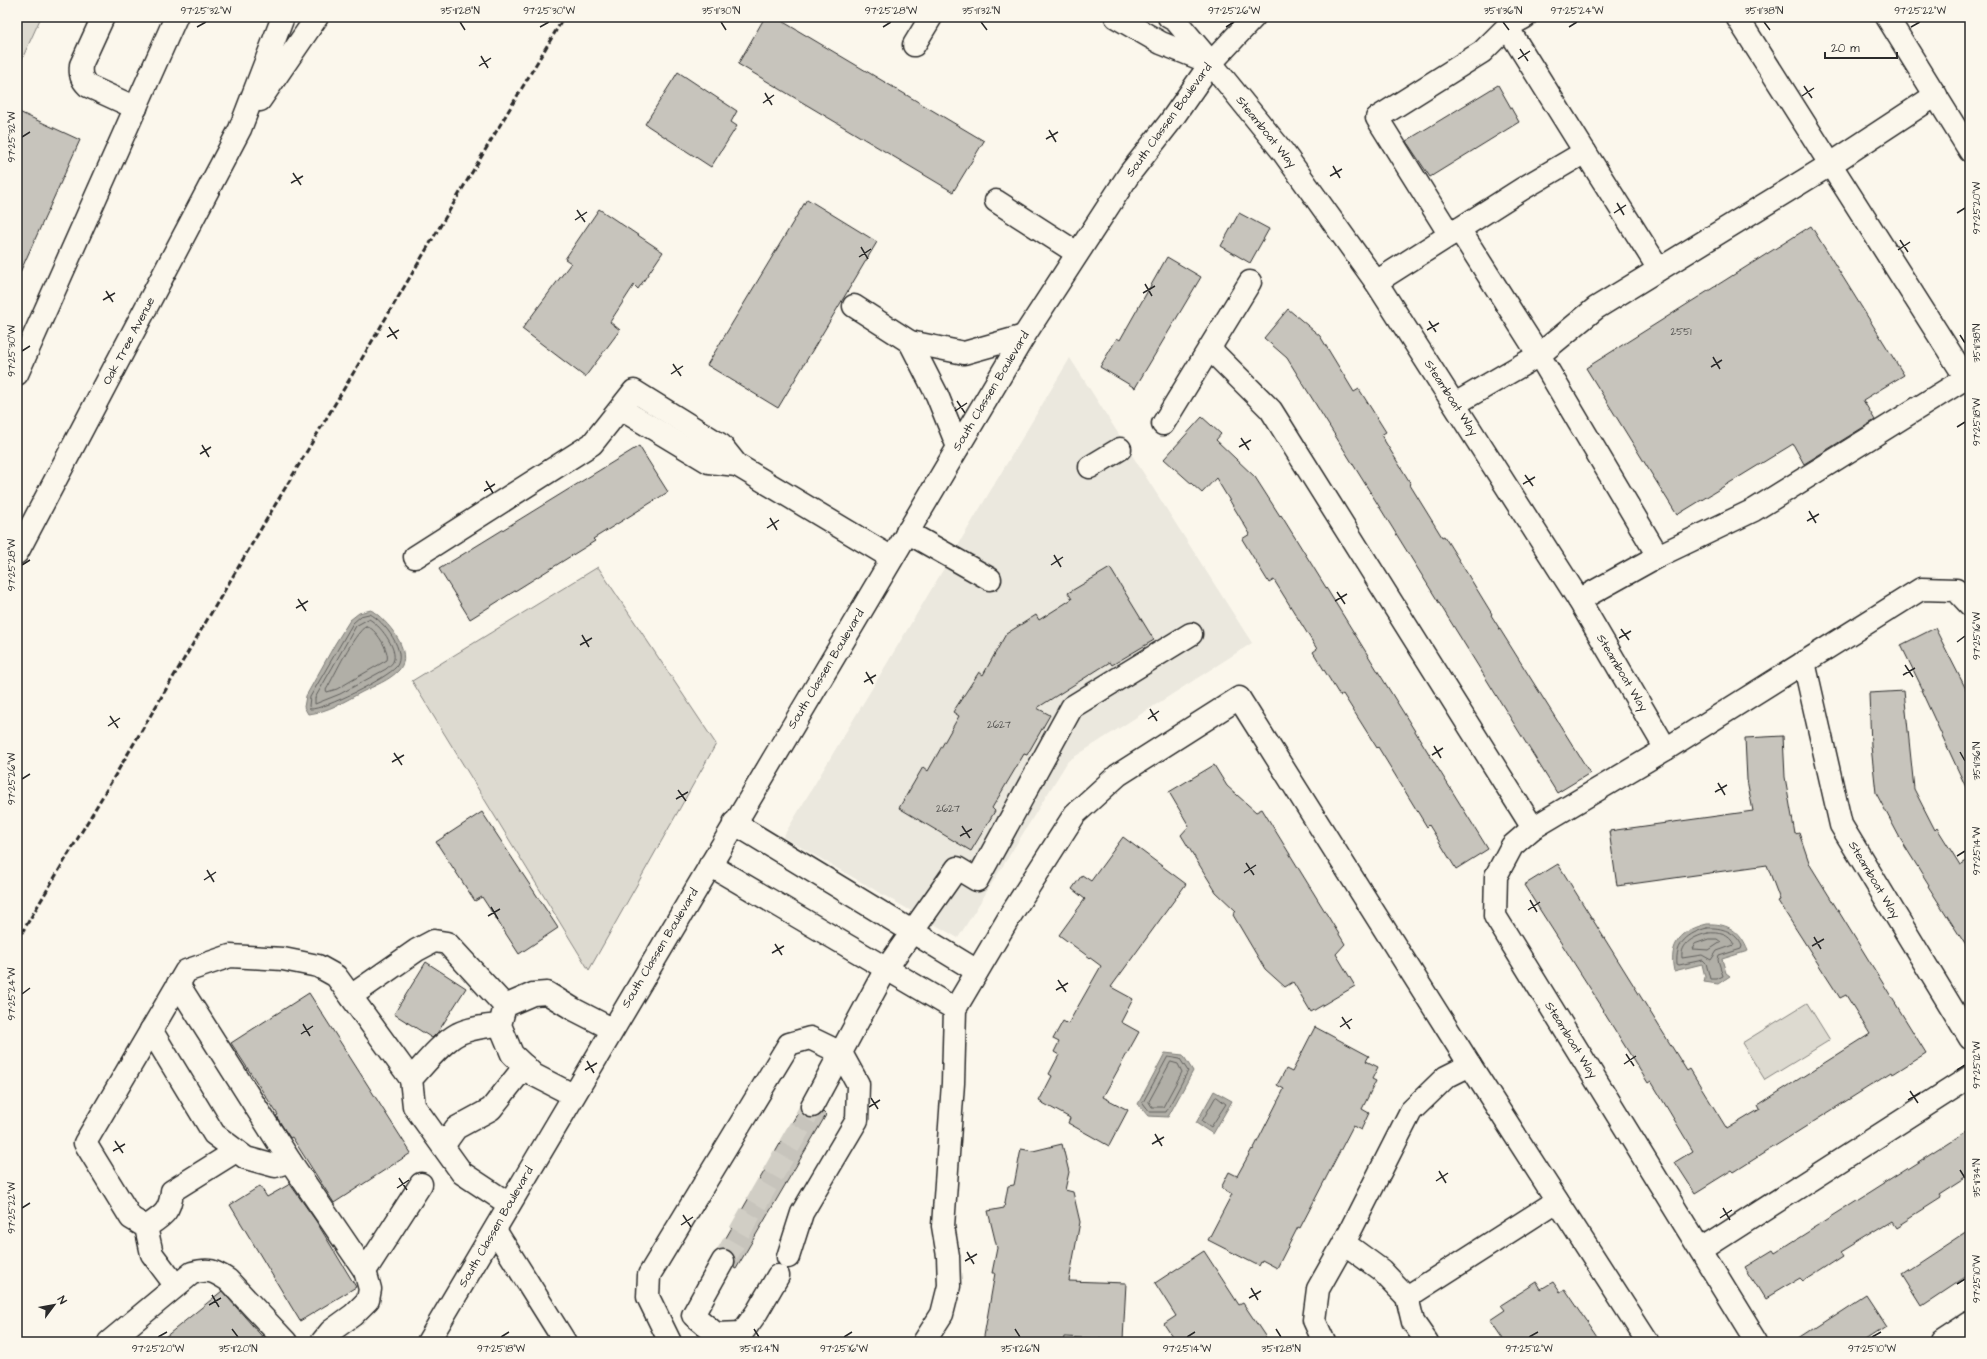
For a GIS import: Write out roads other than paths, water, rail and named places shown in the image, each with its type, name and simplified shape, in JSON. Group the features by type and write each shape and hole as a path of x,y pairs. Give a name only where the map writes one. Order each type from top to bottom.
{"street":[{"path":"103,17 81,65 80,72 82,80 88,86 136,108"},
{"path":"17,374 176,17"},
{"name":"Oak Tree Avenue","path":"240,129 282,17"},
{"name":"Oak Tree Avenue","path":"17,553 240,129 317,17"},
{"path":"914,45 931,17"},
{"path":"1116,17 1161,43 1211,63"},
{"name":"Steamboat Way","path":"1169,17 1176,21 1283,152 1376,282 1579,600 1666,749"},
{"name":"South Classen Boulevard","path":"428,1342 734,823 1024,336 1130,173 1170,122 1211,63 1254,17"},
{"path":"1579,600 1658,556 1754,510 1968,377 1737,17"},
{"path":"1887,17 1970,151"},
{"path":"1658,556 1539,355 1377,118 1482,52 1516,22 1585,152 1659,269"},
{"path":"1455,404 1539,355 1596,308 1831,164 1936,95"},
{"path":"1376,282 1585,152"},
{"path":"996,201 1078,252"},
{"path":"1163,424 1250,282"},
{"path":"854,306 910,342 964,353 1024,336"},
{"path":"910,342 937,395 958,447"},
{"path":"1210,349 1271,410 1534,828"},
{"path":"415,557 592,444 634,391 721,445 737,465 892,558"},
{"path":"621,409 709,462 737,465"},
{"path":"1090,467 1120,449"},
{"path":"907,532 990,578"},
{"name":"Steamboat Way","path":"1757,1342 1495,916 1496,876 1512,846 1534,828 1666,749 1921,589 1956,590 1970,605"},
{"path":"812,1106 886,968 957,868 978,880 1072,707 1191,634"},
{"name":"Steamboat Way","path":"1804,662 1841,825 1970,1038"},
{"path":"924,1342 942,1314 949,1286 948,1256 943,1226 953,1083 955,1009 1075,814 1118,775 1239,698 1470,1065 1648,1342"},
{"path":"734,823 977,971"},
{"path":"710,865 955,1009"},
{"path":"351,996 417,950 434,941 447,943 502,1016 512,1054 534,1075 573,1095"},
{"path":"176,1286 152,1254 146,1227 131,1218 85,1143 182,977 230,956 283,959 318,966 336,976 411,1079 414,1106 462,1173 509,1204"},
{"path":"182,977 290,1161 365,1271 370,1289 368,1300 353,1315 331,1331 322,1342"},
{"path":"411,1079 438,1050 458,1034 486,1026 533,994 547,993 612,1029"},
{"path":"151,1030 214,1134 246,1158 275,1166 290,1161"},
{"path":"670,1342 648,1297 649,1275 789,1044 810,1038 840,1053 858,1084 857,1120 802,1213 783,1266 757,1312 742,1333 716,1334 693,1315 723,1261"},
{"path":"1324,1342 1314,1320 1318,1289 1344,1243 1411,1111 1446,1077 1470,1065"},
{"path":"443,1146 456,1128 491,1110 525,1066"},
{"path":"1701,1250 1970,1077"},
{"path":"146,1227 166,1214 171,1202 172,1191 236,1151"},
{"path":"365,1271 421,1184"},
{"path":"1407,1297 1557,1201"},
{"path":"495,1230 565,1342"},
{"path":"1344,1243 1381,1270 1407,1297 1413,1322 1427,1342"},
{"path":"109,1342 192,1273 205,1269 228,1280 286,1342"},
{"path":"1941,1342 1970,1323"}],"water":[{"path":"371,610 391,628 401,645 403,663 399,670 387,680 336,706 308,714 304,707 306,696 335,644 350,620 359,613"},
{"path":"1707,924 1721,925 1737,933 1748,951 1722,959 1726,973 1730,976 1718,984 1704,982 1705,977 1702,964 1674,971 1673,953 1675,945 1679,939 1690,930"},
{"path":"1165,1053 1183,1055 1193,1071 1168,1117 1148,1116 1138,1104"},
{"path":"1214,1091 1232,1101 1213,1134 1196,1123"}],"tunnel":[{"path":"723,1261 812,1106"}],"railway":[{"path":"17,941 564,17"}]}
